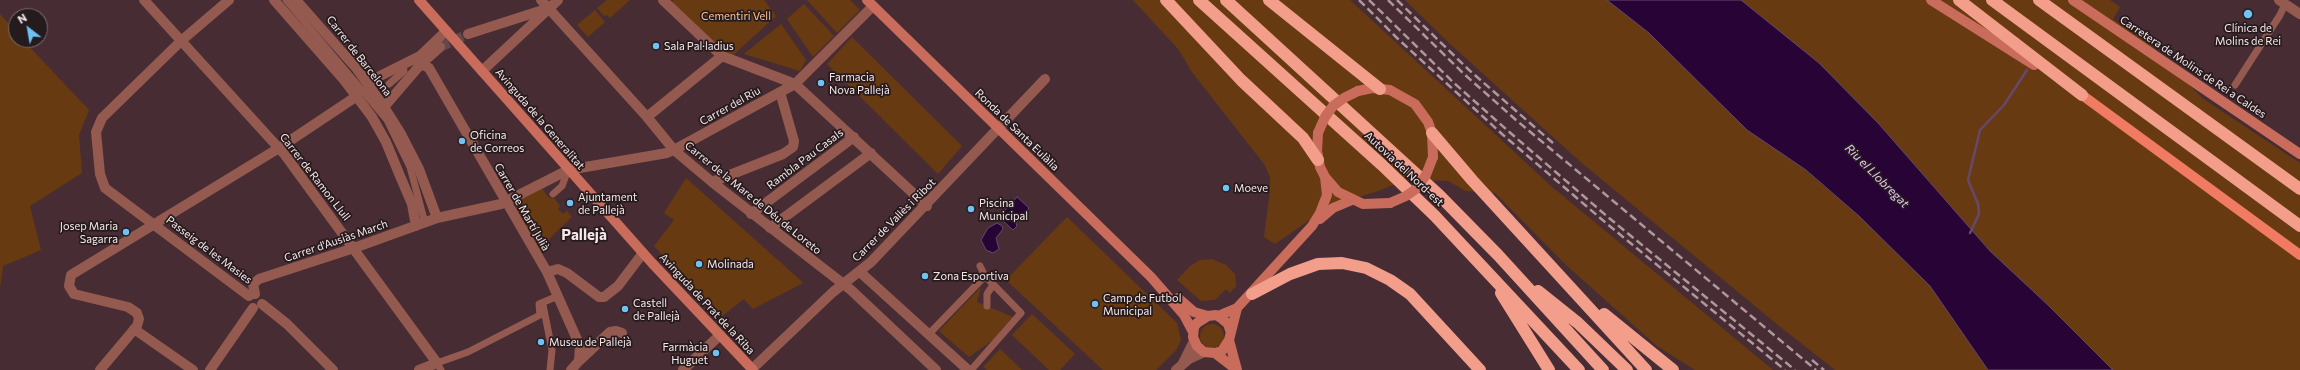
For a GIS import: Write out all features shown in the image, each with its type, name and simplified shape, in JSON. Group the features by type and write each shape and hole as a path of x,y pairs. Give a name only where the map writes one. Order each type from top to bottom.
{"highway":[{"path":"1166,0 1236,75 1303,138 1318,160"},
{"name":"Autovia del Nord-est","path":"1199,0 1382,165 1436,216 1579,370"},
{"name":"Autovia del Nord-est","path":"1226,0 1439,195 1513,271 1604,370"},
{"path":"1269,0 1380,89"},
{"path":"1959,0 2082,95"},
{"path":"1992,0 2300,226"},
{"path":"2038,0 2300,189"},
{"path":"1432,133 1472,180 1646,370"},
{"path":"1252,294 1302,268 1331,262 1354,264 1378,273 1402,288 1419,303 1480,370"},
{"path":"1487,270 1549,370"},
{"path":"1513,271 1578,323 1626,370"},
{"path":"1565,280 1634,340 1673,370"},
{"path":"1449,336 1471,370"}],"main road":[{"name":"Avinguda de la Generalitat","path":"419,0 643,253"},
{"path":"1931,0 2082,95 2300,255"},
{"name":"Carretera de Molins de Rei a Caldes","path":"2073,0 2278,139 2300,152"},
{"name":"Ronda de Santa Eulàlia","path":"870,3 1151,277 1182,311 1194,336"},
{"path":"1312,226 1320,213 1327,195 1325,177 1318,160 1318,133 1325,117 1333,106 1344,98 1358,91 1380,89 1400,94 1415,104 1422,112 1432,133 1433,157 1426,175 1416,189 1406,196 1390,203 1370,205 1352,200 1338,192 1325,177"},
{"path":"1237,308 1230,335 1222,351 1215,353 1204,352 1194,336 1197,323 1237,308 1252,294 1312,226 1333,208 1352,200"},
{"name":"Avinguda de Prat de la Riba","path":"643,253 753,370"},
{"name":"Ronda de Santa Eulàlia","path":"1151,277 1165,287 1186,307 1199,314 1213,316"},
{"path":"1213,316 1226,322 1237,370"},
{"path":"1215,353 1237,370"}],"street":[{"name":"Carrer de Ramon Llull","path":"144,0 279,148 354,248 439,366"},
{"name":"Passeig de les Masies","path":"229,0 181,42 102,118 96,132 100,174 105,188 252,295 261,297 257,306"},
{"path":"274,0 344,80 386,142 420,224"},
{"path":"286,0 374,99 387,120 404,151 420,224"},
{"name":"Carrer de Barcelona","path":"296,0 320,24 368,82 374,99 384,106 402,134 419,169 437,218"},
{"name":"Carrer de la Mare de Déu de Loreto","path":"540,0 647,117 674,150 751,214 843,284 936,370"},
{"path":"482,71 558,0"},
{"path":"663,0 722,56 795,84 927,206"},
{"path":"2235,85 2284,1 2300,14"},
{"name":"Carrer del Riu","path":"504,201 568,170 667,153 674,150 795,84 870,3"},
{"path":"468,34 548,8"},
{"path":"518,18 523,21 525,31"},
{"path":"368,82 420,56 446,31"},
{"path":"384,106 421,64 440,46"},
{"path":"647,117 722,56"},
{"path":"393,82 404,71 403,64"},
{"name":"Carrer de Martí Julià","path":"421,64 429,68 504,201 547,272 580,346 579,361"},
{"name":"Carrer de Vallès i Ribot","path":"753,370 843,284 860,272 927,206 1045,79"},
{"path":"712,182 783,154 793,147 794,141 780,92"},
{"path":"100,370 134,329 139,319 134,310 78,296 71,290 69,280 75,272 279,148 356,96"},
{"name":"Rambla Pau Casals","path":"751,214 854,137"},
{"path":"770,228 871,153"},
{"path":"557,192 568,170"},
{"name":"Carrer d'Ausiàs March","path":"252,295 253,284 259,278 354,248 437,218 501,204 504,201"},
{"path":"547,272 558,269 567,273 599,297 604,297 618,286 643,253"},
{"path":"971,370 1021,313 984,276 980,266"},
{"path":"860,272 968,370"},
{"path":"928,334 975,280 984,276"},
{"path":"987,306 987,294 993,285"},
{"path":"419,370 439,366 540,315 538,304 558,296"},
{"path":"542,303 552,350 550,370"},
{"path":"210,370 257,306 287,324 333,370"},
{"path":"134,329 193,370"},
{"path":"571,370 610,332 616,331 622,333"},
{"path":"683,370 720,335"},
{"path":"1179,368 1194,336"},
{"path":"1179,368 1204,352"}],"green space":[{"path":"607,0 630,0 610,18 607,15 604,16 597,8"},
{"name":"Cementiri Vell","path":"674,0 764,0 776,16 729,59 668,5"},
{"path":"807,0 850,0 860,10 837,33"},
{"path":"1133,0 1350,0 1551,186 1773,370 1695,370 1657,346 1566,265 1495,193 1466,191 1448,181 1407,179 1378,191 1330,206 1275,244 1264,237 1270,191 1270,177 1264,164 1192,72 1179,50"},
{"path":"1405,0 1607,0 1649,33 1689,71 1859,216 1930,286 1988,370 1835,370 1778,325 1583,164 1449,43"},
{"path":"1741,0 2110,0 2120,7 2113,19 2150,44 2202,98 2300,163 2300,370 2113,370 2049,306 1990,251 1878,123 1819,63"},
{"path":"804,4 834,36 813,57 787,19"},
{"path":"595,10 605,22 588,37 577,25"},
{"path":"0,14 8,23 8,48 31,48 89,110 79,135 82,173 30,206 41,250 3,266 0,288"},
{"path":"781,24 806,60 800,71 744,54"},
{"path":"852,37 962,146 938,174 827,64"},
{"path":"686,178 803,283 753,309 744,299 721,317 654,246 674,220 664,213"},
{"path":"539,184 548,197 555,199 560,206 558,209 563,214 567,211 572,217 551,237 538,258 504,201"},
{"name":"Camp de Futbol Municipal","path":"1067,217 1177,323 1181,340 1177,349 1156,370 1103,370 1006,280"},
{"path":"1212,259 1226,265 1235,274 1236,286 1230,293 1226,289 1215,300 1201,301 1177,280 1190,266 1200,260"},
{"path":"981,287 977,302 1013,317 999,332 1001,334 969,357 939,331"},
{"path":"1032,314 1075,354 1060,370 1049,370 1012,335"},
{"path":"1212,324 1221,327 1224,336 1221,345 1212,348 1203,345 1200,336 1203,327"},
{"path":"1000,349 1022,370 987,370 983,367"}],"water":[{"name":"Riu el Llobregat","path":"1607,0 1741,0 1819,63 1878,123 1990,251 2049,306 2113,370 1988,370 1930,286 1859,216 1806,170 1747,130 1649,33"},
{"path":"1017,197 1029,208 1016,223 1017,226 1013,230 999,217"},
{"path":"997,223 1002,226 1003,229 996,238 999,249 993,253 986,250 981,240 988,228"}],"waterway":[{"path":"1970,233 1979,214 1978,204 1968,180 1980,130 2004,105 2027,70"}],"tunnel":[{"path":"440,47 468,34"}],"railway":[{"path":"1359,0 1397,38 1502,134 1606,223 1785,370"},
{"path":"1369,0 1454,83 1507,130 1609,218 1795,370"},
{"path":"1388,0 1464,74 1516,120 1816,370"},
{"path":"1397,0 1469,70 1553,143"},
{"path":"1812,360 1824,370"}],"place":[{"name":"Clínica de Molins de Rei","path":"2248,14"},
{"name":"Sala Pal·ladius","path":"656,46"},
{"name":"Farmacia Nova Pallejà","path":"821,83"},
{"name":"Oficina de Correos","path":"462,141"},
{"name":"Moeve","path":"1226,188"},
{"name":"Ajuntament de Pallejà","path":"570,203"},
{"name":"Piscina Municipal","path":"971,209"},
{"name":"Josep Maria Sagarra","path":"126,232"},
{"name":"Molinada","path":"699,264"},
{"name":"Zona Esportiva","path":"925,276"},
{"name":"Camp de Futbol Municipal","path":"1095,304"},
{"name":"Castell de Pallejà","path":"625,309"},
{"name":"Museu de Pallejà","path":"541,342"},
{"name":"Farmàcia Huguet","path":"716,353"}],"district":[{"name":"Pallejà","path":"584,235"}]}
